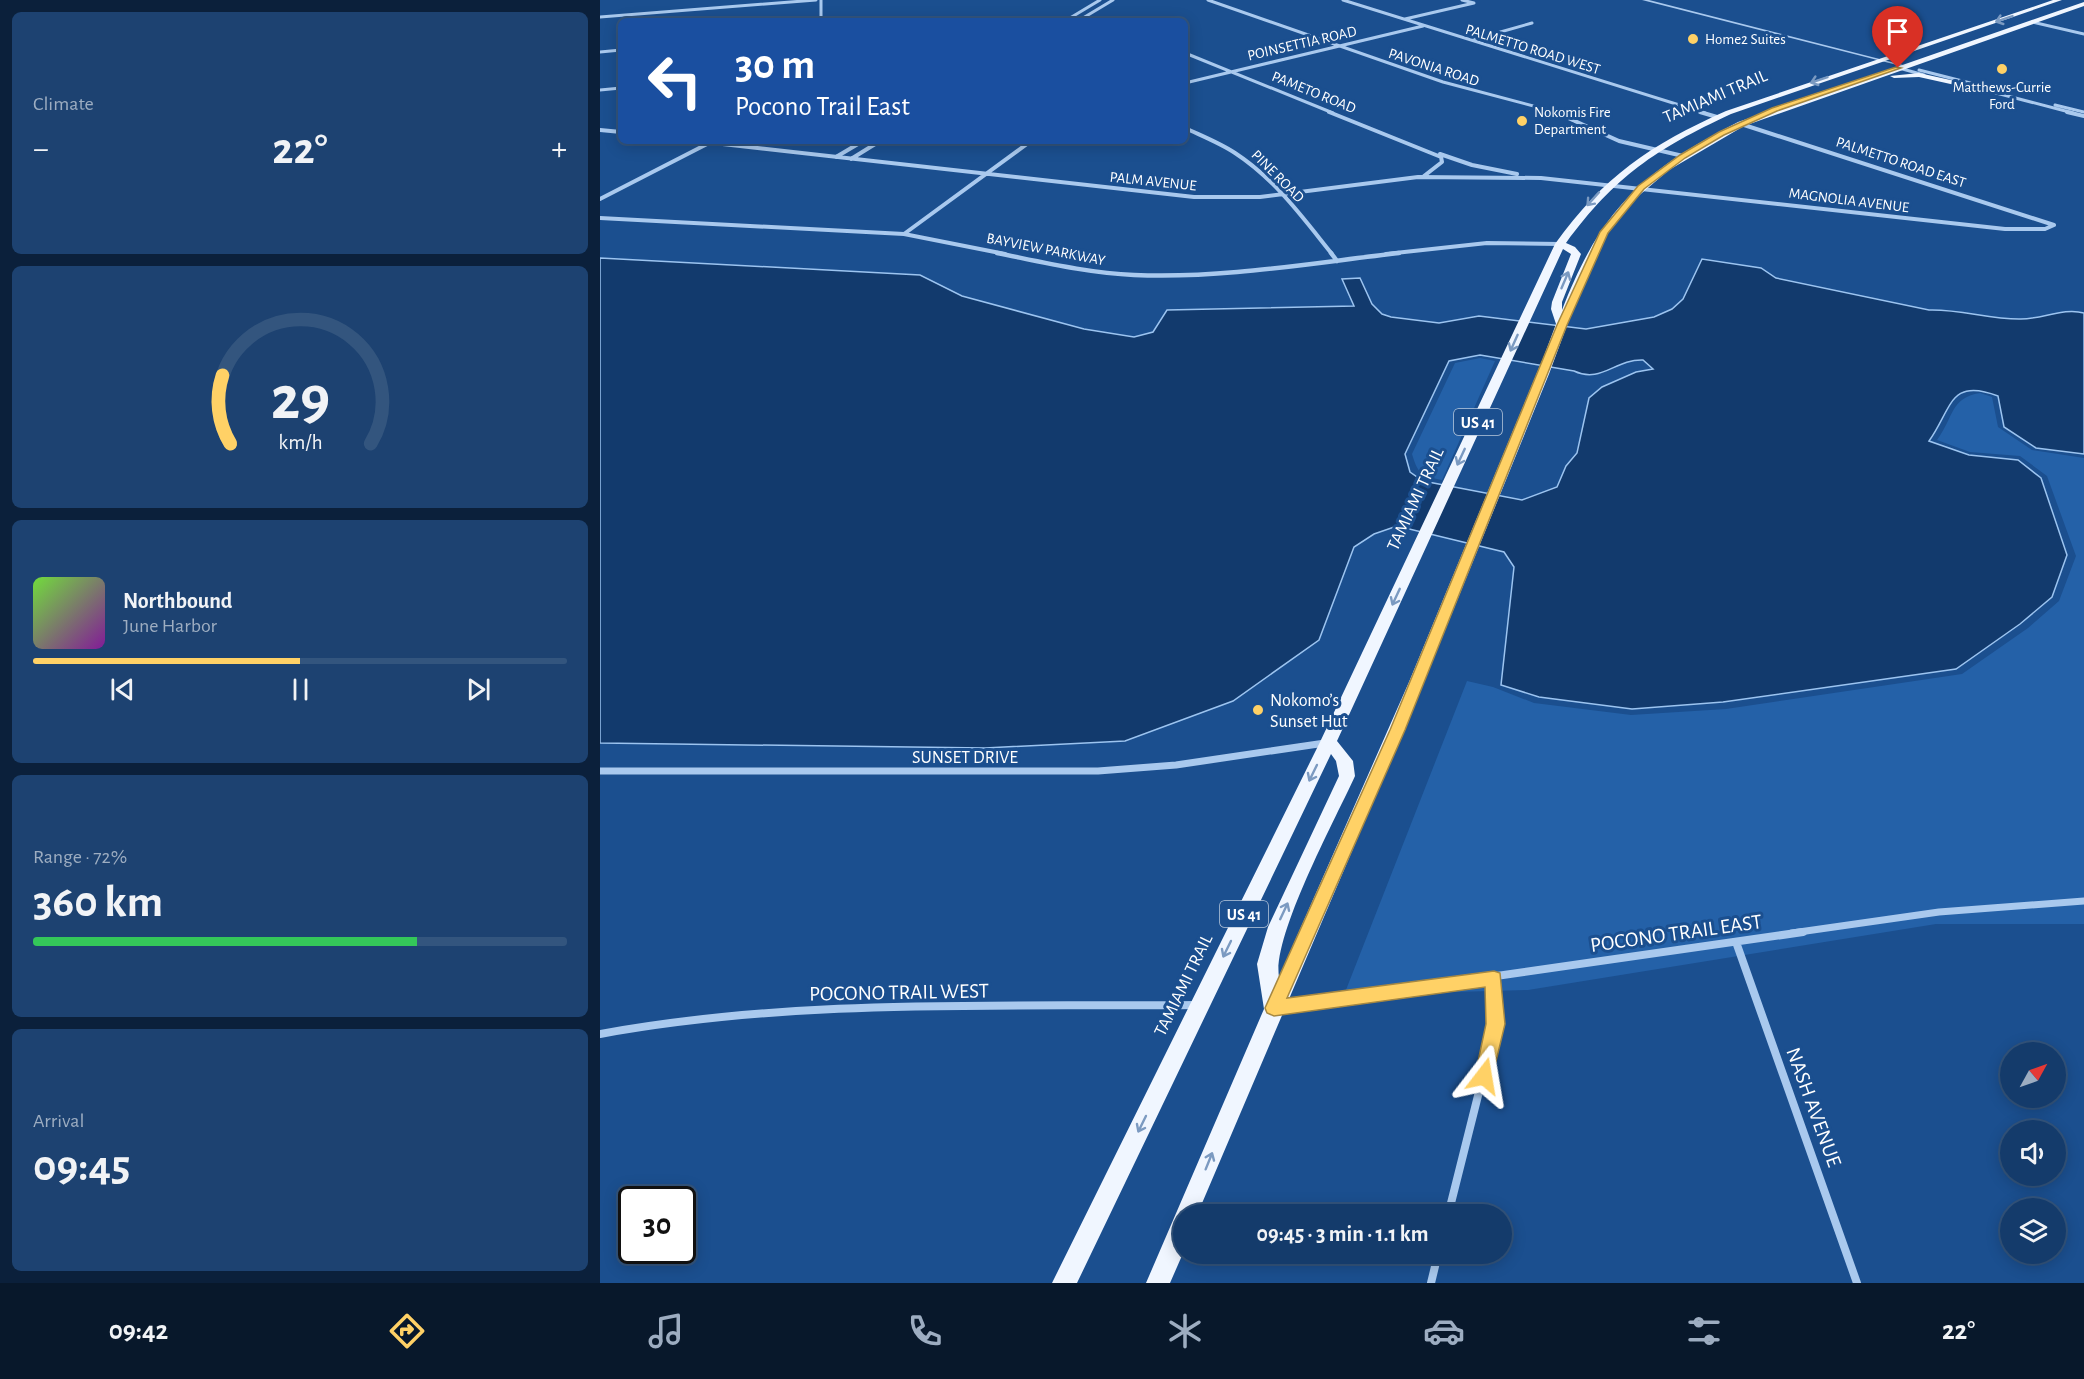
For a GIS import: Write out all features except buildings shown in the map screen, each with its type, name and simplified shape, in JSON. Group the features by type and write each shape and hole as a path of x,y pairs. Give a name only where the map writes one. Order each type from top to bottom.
{"main road":[{"name":"TAMIAMI TRAIL","path":"1064,1283 1328,742 1560,244 1581,213 1608,184 1653,150 1717,117 2059,0"},
{"path":"2032,22 2026,18 2076,0"},
{"name":"TAMIAMI TRAIL","path":"1191,1204 1274,1008 1398,730 1562,325 1604,232 1641,187 1683,156 1741,123 2084,4"},
{"path":"1762,115 1796,110 1900,74 1926,76 1982,90"},
{"path":"1560,244 1572,249 1576,254 1557,302 1556,309 1562,325"},
{"path":"1274,1008 1267,964 1277,927 1347,776 1347,763 1342,754 1328,742"},
{"path":"1158,1283 1173,1248"}],"street":[{"path":"600,17 816,0"},
{"path":"821,0 821,18"},
{"path":"1070,18 1100,0"},
{"path":"1083,18 1113,0"},
{"name":"PAVONIA ROAD","path":"1208,0 1456,86 1560,113 1611,138 1683,156"},
{"name":"PALMETTO ROAD WEST","path":"1343,0 1717,117"},
{"path":"1404,19 1474,3 1462,0"},
{"path":"1644,0 2084,112"},
{"path":"2032,22 2084,33"},
{"path":"1471,40 1533,23"},
{"name":"POINSETTIA ROAD","path":"1188,82 1424,26"},
{"path":"600,52 618,50"},
{"name":"PAMETO ROAD","path":"1188,54 1434,153 1485,168 1541,178"},
{"path":"1901,67 2084,116"},
{"path":"600,90 618,88"},
{"name":"PALMETTO ROAD EAST","path":"1741,123 2054,225"},
{"name":"PINE ROAD","path":"1188,129 1242,156 1283,195 1337,261"},
{"path":"600,130 618,132"},
{"path":"600,199 707,144"},
{"name":"PALM AVENUE","path":"727,144 984,175 1194,197 1283,195 1418,177 1541,178 1608,184"},
{"path":"836,158 858,144"},
{"path":"850,159 875,144"},
{"path":"904,234 1027,144"},
{"path":"1418,177 1433,171 1442,162 1441,156 1434,153"},
{"name":"MAGNOLIA AVENUE","path":"1608,184 2005,229 2034,230 2054,225"},
{"name":"BAYVIEW PARKWAY","path":"600,218 904,234 1077,269 1115,274 1195,274 1337,261 1487,243 1560,244"},
{"name":"SUNSET DRIVE","path":"600,771 1098,771 1176,765 1328,742"},
{"name":"POCONO TRAIL EAST","path":"1274,1008 1966,909 2084,901"},
{"name":"NASH AVENUE","path":"1736,942 1857,1283"},
{"path":"1451,1204 1496,1024 1494,978"},
{"name":"POCONO TRAIL WEST","path":"600,1034 655,1025 831,1009 1200,1005"},
{"path":"1431,1283 1436,1264"}],"shaded area":[{"path":"600,258 920,275 962,296 1084,329 1134,337 1153,332 1167,310 1354,306 1342,279 1360,278 1372,304 1382,314 1391,317 1439,323 1479,316 1586,329 1654,317 1672,309 1683,299 1702,259 1761,268 1776,278 1929,310 2019,319 2068,312 2084,313 2084,454 2036,448 2004,427 1998,396 1982,391 1961,393 1954,399 1929,441 1969,455 2018,460 2041,478 2067,555 2052,597 2020,624 1956,669 1723,702 1632,709 1539,697 1501,685 1514,567 1504,552 1397,526 1374,534 1354,547 1319,640 1233,701 1125,741 985,748 600,743","holes":["1480,355 1592,375 1624,363 1643,360 1653,369 1636,372 1602,387 1589,398 1577,453 1566,466 1557,487 1522,500 1423,481 1410,472 1405,454 1449,361"]},
{"path":"1480,358 1495,361 1442,480 1429,477 1421,473 1412,454 1455,363"},
{"path":"1980,393 1992,397 1998,427 2032,450 2084,458 2084,924 1936,924 1528,990 1344,995 1467,681 1493,687 1534,703 1631,715 1726,709 1962,674 2028,628 2059,601 2076,556 2047,476 2020,456 1970,452 1937,440 1958,404 1963,399"}],"place":[{"name":"Home2 Suites","path":"1693,39"},
{"name":"Matthews-Currie Ford","path":"2002,69"},
{"name":"Nokomis Fire Department","path":"1522,121"},
{"name":"Nokomo’s Sunset Hut","path":"1258,710"}],"route":[{"path":"1484,1076 1496,1024 1494,978 1274,1008 1398,730 1562,325 1604,232 1626,202 1641,187 1683,156 1721,134 1741,123 1775,110 1898,68"}]}
